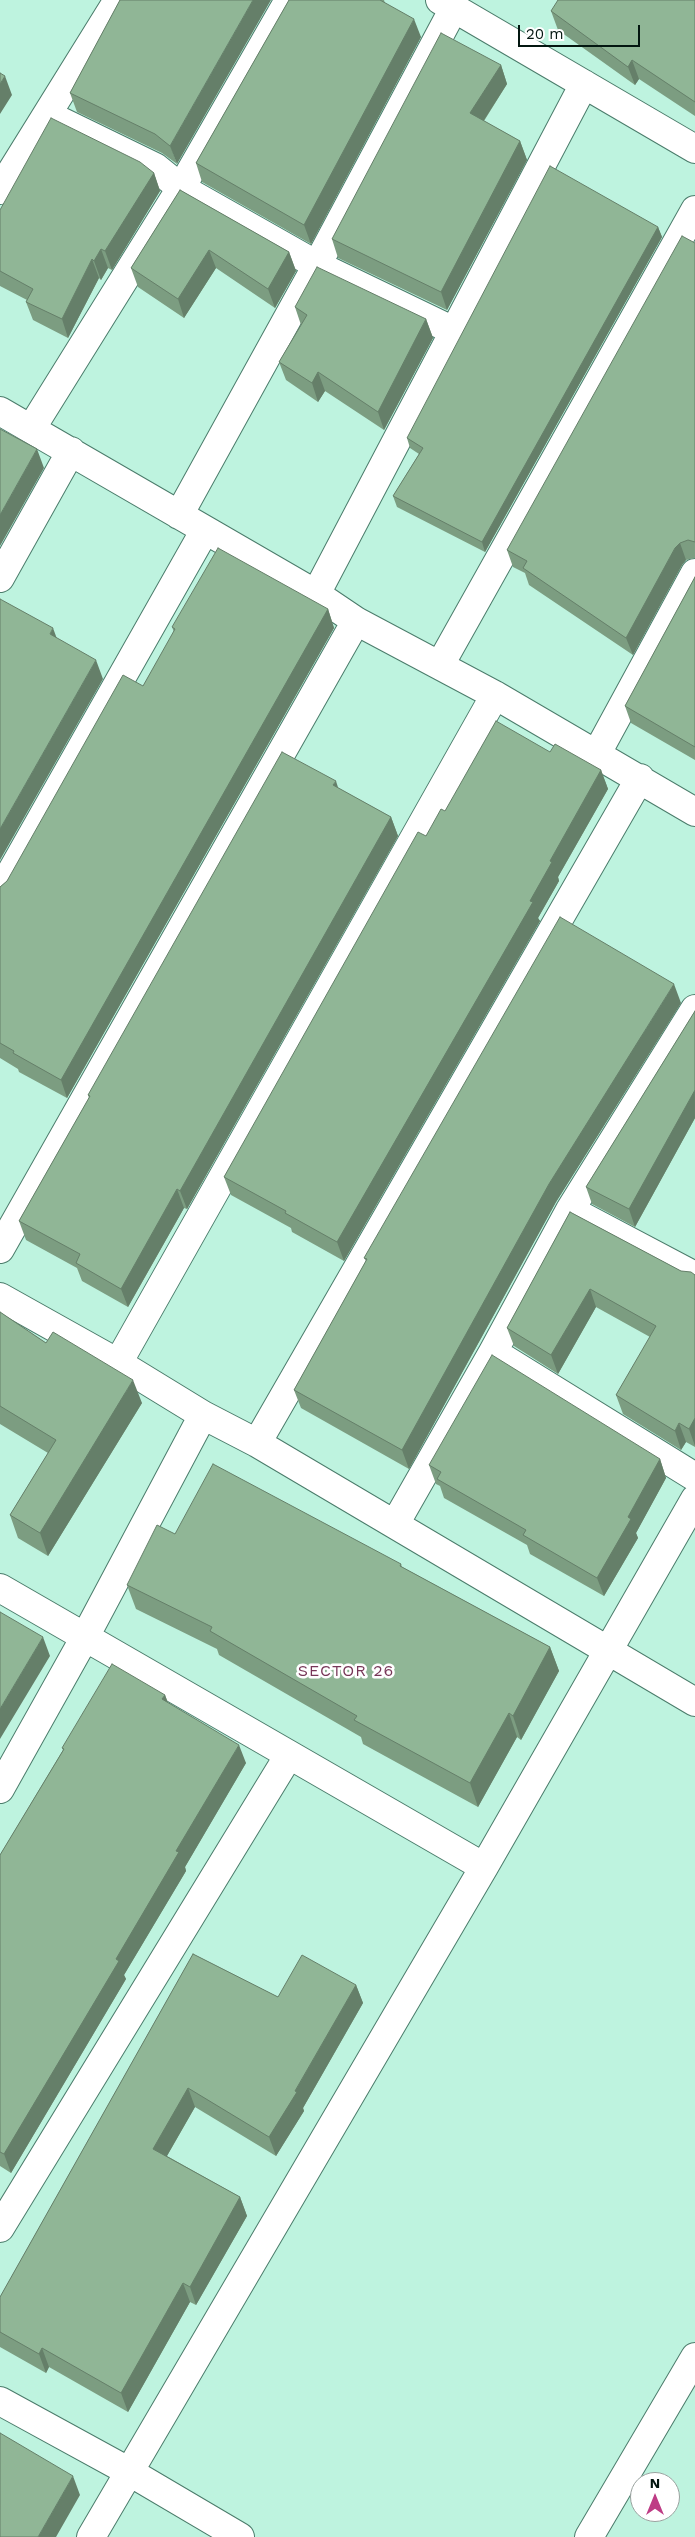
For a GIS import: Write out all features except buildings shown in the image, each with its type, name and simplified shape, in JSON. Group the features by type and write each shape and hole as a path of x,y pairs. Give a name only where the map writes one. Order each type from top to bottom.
{"street":[{"path":"0,190 118,0"},
{"path":"31,429 181,188 289,0"},
{"path":"179,515 317,265 447,4 695,149"},
{"path":"316,594 584,84"},
{"path":"48,115 155,167 181,188 317,265 454,331"},
{"path":"440,665 695,210"},
{"path":"0,411 316,594 356,621 496,695 695,812"},
{"path":"0,578 71,451"},
{"path":"0,892 204,530"},
{"path":"596,755 695,573"},
{"path":"0,1249 356,621"},
{"path":"118,1363 496,695"},
{"path":"257,1443 640,778"},
{"path":"395,1524 493,1352 570,1210 695,1009"},
{"path":"570,1210 695,1276"},
{"path":"0,1297 118,1363 203,1415 257,1443 695,1702"},
{"path":"493,1352 695,1477"},
{"path":"0,1789 86,1637 203,1415"},
{"path":"91,2537 484,1867 695,1499"},
{"path":"0,1588 484,1867"},
{"path":"0,2228 289,1754"},
{"path":"589,2537 695,2357"},
{"path":"0,2400 128,2471 240,2537"}],"district":[{"name":"SECTOR 26","path":"346,1671"}]}
